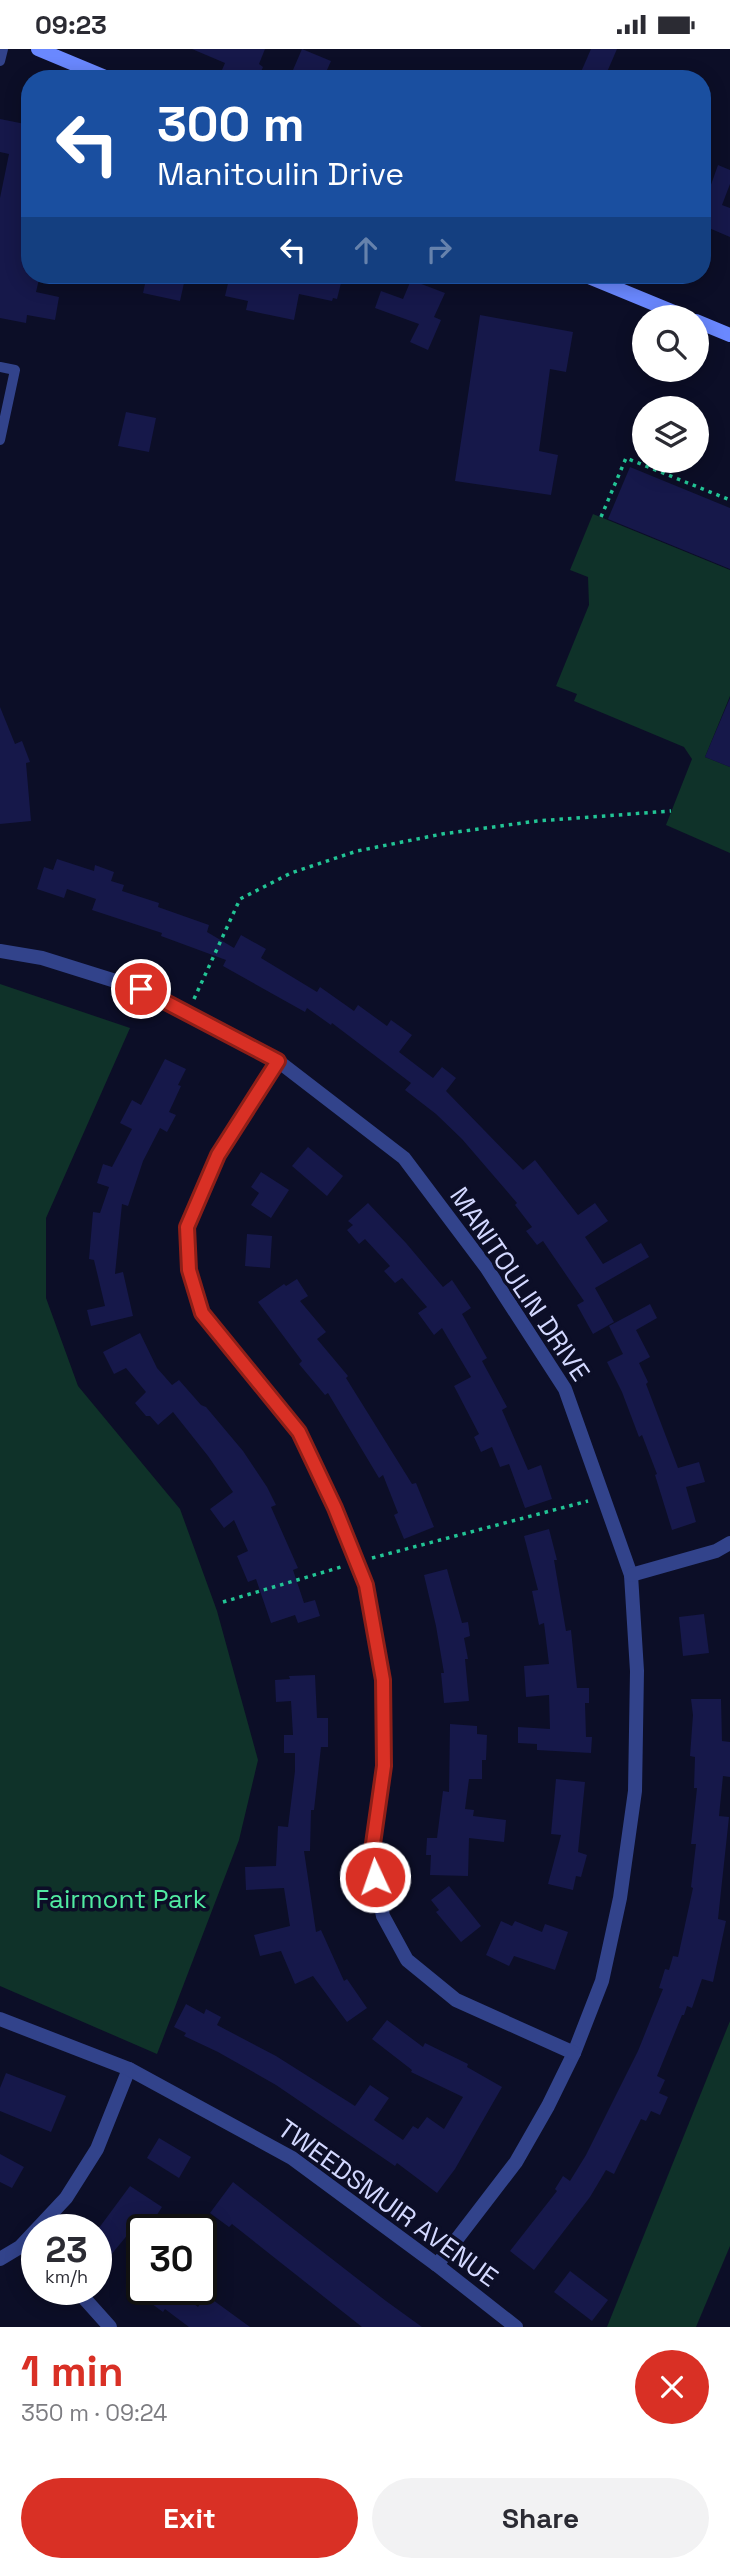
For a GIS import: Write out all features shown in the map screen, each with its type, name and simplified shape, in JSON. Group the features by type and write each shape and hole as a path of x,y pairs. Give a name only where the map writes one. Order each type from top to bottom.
{"main road":[{"path":"38,49 88,70"},
{"path":"606,284 657,305"},
{"path":"709,326 730,335"}],"street":[{"name":"MANITOULIN DRIVE","path":"0,951 42,958 141,989 278,1061 404,1158 486,1267 565,1389 631,1574 637,1671 635,1791 620,1898 602,1981 548,2106 516,2162 437,2265"},
{"path":"278,1061 218,1155 192,1215 187,1227 189,1270 202,1313 299,1432 335,1508 366,1585 383,1680 384,1766 371,1858 383,1916 407,1960 456,2000 573,2053"},
{"path":"631,1574 716,1551 730,1543"},
{"name":"TWEEDSMUIR AVENUE","path":"0,2019 129,2069 292,2158 516,2327"},
{"path":"54,2214 97,2149 129,2069"},
{"path":"0,2259 21,2247"},
{"path":"90,2305 110,2327"}],"lane":[{"path":"0,61 3,49"},
{"path":"0,367 15,370 0,440"}],"path":[{"path":"601,517 626,458 730,500"},
{"path":"188,1014 240,899 290,873 357,851 442,834 537,821 671,811"},
{"path":"223,1602 603,1496"}],"green space":[{"path":"593,514 730,570 730,696 705,757 730,767 730,853 666,825 692,759 684,747 574,701 577,694 556,686 589,605 588,577 570,570"},
{"name":"Fairmont Park","path":"0,984 130,1028 46,1218 46,1298 78,1386 180,1509 217,1611 258,1760 239,1840 157,2054 0,1986"},
{"path":"730,2021 730,2246 696,2327 607,2327"}],"building":[{"path":"192,49 265,49 259,64 263,67 262,70 222,70 225,63"},
{"path":"302,49 331,61 327,70 293,70"},
{"path":"591,49 617,49 608,70 582,70"},
{"path":"0,119 21,123 21,284 38,284 36,292 59,297 55,320 27,315 26,323 0,318 0,198 9,154 0,152"},
{"path":"718,165 730,170 730,184 722,205 730,208 730,237 711,229 711,185"},
{"path":"145,284 184,284 180,301 143,293"},
{"path":"228,284 341,284 337,299 333,298 332,301 299,294 294,320 246,310 248,301 225,296"},
{"path":"409,284 421,284 445,293 434,317 441,320 428,350 410,342 419,324 375,308 381,291 403,299"},
{"path":"480,315 573,332 566,372 550,369 539,451 558,455 551,495 455,481"},
{"path":"126,412 156,418 149,452 118,446"},
{"path":"630,467 632,473 645,473 730,508 730,569 608,519"},
{"path":"730,698 730,767 705,757"},
{"path":"0,707 15,744 22,741 30,762 26,763 31,821 0,824"},
{"path":"57,859 94,871 95,865 114,872 111,881 124,885 122,891 159,903 158,907 209,925 207,932 234,948 241,935 266,949 261,958 317,992 320,987 354,1011 358,1005 387,1026 391,1020 412,1035 399,1052 433,1078 442,1067 456,1078 446,1091 523,1170 535,1160 578,1215 595,1203 608,1221 585,1237 603,1264 641,1243 649,1257 595,1288 614,1322 593,1334 577,1305 584,1301 543,1241 537,1245 526,1231 532,1227 515,1205 517,1203 462,1139 405,1090 411,1083 332,1023 331,1025 307,1008 305,1012 223,966 226,960 161,936 162,933 92,910 96,899 67,889 64,898 37,889 44,867 53,870"},
{"path":"165,1059 186,1069 169,1112 176,1115 167,1132 160,1128 143,1161 128,1206 122,1204 115,1274 123,1272 133,1316 91,1326 87,1310 105,1306 94,1260 89,1259 93,1212 100,1213 109,1187 97,1183 103,1164 112,1167 132,1129 120,1123 132,1100 141,1105"},
{"path":"308,1147 343,1176 327,1196 292,1166"},
{"path":"261,1172 289,1190 271,1218 251,1205 259,1193 251,1187"},
{"path":"368,1203 443,1287 452,1280 471,1308 462,1314 487,1358 482,1361 507,1407 502,1410 528,1470 541,1465 552,1499 525,1508 509,1464 500,1467 492,1447 481,1452 474,1437 479,1434 454,1386 471,1377 442,1328 434,1335 418,1313 427,1307 402,1278 395,1283 384,1271 390,1266 365,1239 359,1244 347,1230 353,1225 348,1221"},
{"path":"247,1234 272,1236 270,1268 245,1266"},
{"path":"297,1279 308,1296 300,1301 326,1332 317,1339 348,1376 346,1378 412,1484 416,1483 434,1527 404,1539 394,1515 398,1513 383,1475 379,1478 328,1393 325,1395 299,1364 302,1361 258,1302 284,1284 286,1286"},
{"path":"650,1304 657,1318 636,1330 650,1357 639,1363 678,1468 699,1462 705,1482 686,1487 696,1522 672,1530 655,1475 657,1474 642,1435 639,1437 607,1362 623,1354 609,1326"},
{"path":"140,1333 157,1368 172,1385 179,1380 201,1405 206,1407 243,1451 267,1487 276,1505 271,1507 298,1568 293,1570 304,1603 315,1600 320,1616 298,1623 295,1615 271,1623 256,1579 248,1582 237,1556 248,1551 234,1520 224,1528 210,1509 233,1492 173,1412 158,1425 150,1416 146,1416 135,1403 146,1392 126,1368 114,1374 103,1352"},
{"path":"549,1529 557,1560 554,1560 566,1631 571,1630 577,1688 589,1688 589,1703 585,1703 586,1737 592,1737 591,1753 537,1750 537,1744 518,1743 518,1727 550,1729 549,1695 526,1697 524,1666 549,1664 544,1623 539,1625 532,1591 538,1590 524,1536"},
{"path":"447,1569 462,1623 468,1622 470,1636 464,1638 468,1659 465,1659 469,1701 444,1703 441,1673 444,1673 424,1575"},
{"path":"704,1614 709,1653 683,1656 679,1617"},
{"path":"315,1675 317,1718 328,1718 328,1747 321,1747 314,1810 311,1810 310,1851 304,1851 316,1932 321,1930 344,1981 347,1979 367,2008 347,2022 313,1976 295,1984 281,1951 260,1956 254,1935 290,1926 284,1888 246,1890 245,1867 276,1866 278,1826 288,1827 295,1753 284,1753 284,1735 293,1735 291,1701 276,1702 275,1680 290,1679 289,1676"},
{"path":"691,1699 721,1699 722,1741 730,1742 730,1777 723,1776 719,1816 729,1817 718,1919 726,1921 713,1982 702,1979 692,2008 687,2006 682,2015 657,2076 665,2080 659,2093 668,2097 660,2115 651,2111 646,2121 641,2119 614,2174 606,2170 590,2197 534,2270 510,2251 557,2191 555,2189 563,2176 570,2181 586,2155 638,2051 663,1989 659,1988 665,1969 669,1970 673,1956 678,1957 693,1888 696,1844 691,1844 697,1788 694,1788 695,1757 690,1756 693,1715"},
{"path":"450,1724 477,1726 477,1734 487,1735 486,1760 482,1760 482,1779 469,1779 465,1809 474,1810 473,1816 506,1820 504,1842 469,1838 468,1876 430,1875 431,1855 426,1855 427,1838 437,1838 443,1791 449,1792"},
{"path":"556,1779 585,1782 578,1852 587,1855 581,1877 576,1876 573,1890 548,1884 561,1835 551,1834"},
{"path":"449,1886 481,1926 461,1942 436,1912 439,1910 431,1900"},
{"path":"501,1921 512,1926 515,1921 542,1932 545,1924 568,1932 555,1970 514,1956 509,1966 486,1955"},
{"path":"186,2004 204,2014 206,2009 221,2017 217,2025 276,2056 355,2106 370,2085 389,2098 374,2120 403,2140 413,2126 418,2129 427,2117 444,2129 463,2097 411,2072 412,2070 372,2039 387,2020 423,2047 425,2043 468,2064 467,2067 502,2087 455,2169 437,2193 397,2163 395,2166 276,2085 184,2036 186,2033 174,2027"},
{"path":"6,2073 66,2096 51,2132 0,2111 0,2088"},
{"path":"159,2138 191,2157 179,2178 147,2158"},
{"path":"0,2154 24,2167 12,2188 0,2182"},
{"path":"233,2182 422,2327 362,2327 232,2224 229,2227 217,2218 217,2214 210,2213"},
{"path":"130,2186 162,2207 157,2214 126,2214 126,2237 112,2254 112,2214 109,2214"},
{"path":"570,2271 608,2300 592,2321 554,2292"},
{"path":"217,2303 250,2327 189,2327 165,2309 163,2312 154,2305 198,2307"}],"route":[{"path":"141,989 278,1061 218,1155 187,1227 189,1270 202,1313 299,1432 335,1508 366,1585 383,1680 384,1766 371,1858 375,1877"}]}
